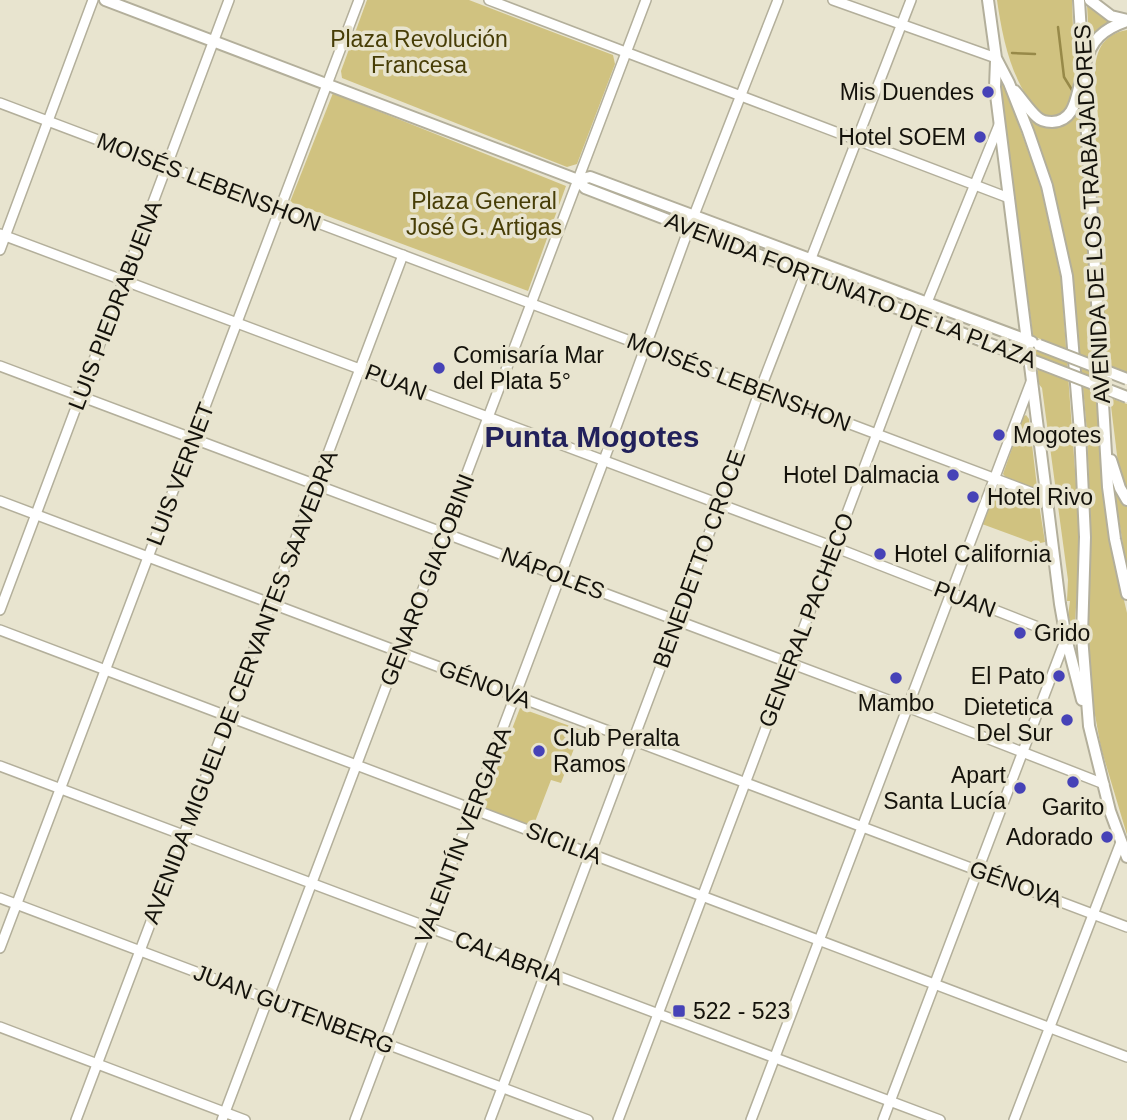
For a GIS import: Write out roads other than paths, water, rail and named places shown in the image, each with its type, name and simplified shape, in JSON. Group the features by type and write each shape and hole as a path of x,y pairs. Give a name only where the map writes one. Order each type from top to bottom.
{"main road":[{"name":"AVENIDA FORTUNATO DE LA PLAZA","path":"105,0 578,180 585,188 1127,397"},
{"name":"AVENIDA DE LOS TRABAJADORES","path":"988,0 996,58 995,87 1028,358 1066,638 1104,784 1127,857"},
{"name":"AVENIDA DE LOS TRABAJADORES","path":"1079,0 1111,514 1127,594"},
{"path":"1090,0 1111,16 1127,21"},
{"path":"1009,83 1037,117 1044,121 1053,122 1070,114 1091,48 1098,36 1127,21"},
{"name":"AVENIDA DE LOS TRABAJADORES","path":"996,58 1009,83 1046,186 1063,255 1070,301 1083,491 1085,537 1082,636 1089,726"},
{"name":"AVENIDA FORTUNATO DE LA PLAZA","path":"578,180 590,177 1127,379"},
{"path":"1106,447 1127,500"}],"street":[{"path":"0,250 3,235 93,0"},
{"name":"LUIS PIEDRABUENA","path":"0,610 229,0"},
{"name":"LUIS VERNET","path":"0,948 359,0"},
{"path":"489,0 503,3 1009,198"},
{"name":"GENARO GIACOBINI","path":"223,1116 646,0"},
{"name":"VALENTÍN VERGARA","path":"355,1120 689,228 778,0"},
{"path":"833,0 996,58"},
{"name":"BENEDETTO CROCE","path":"490,1120 678,621 760,390 911,0"},
{"name":"MOISÉS LEBENSHON","path":"0,103 1046,498"},
{"name":"GENERAL PACHECO","path":"618,1120 921,317 1000,123"},
{"name":"PUAN","path":"3,235 834,547 1066,638"},
{"name":"AVENIDA MIGUEL DE CERVANTES SAAVEDRA","path":"76,1120 403,255"},
{"name":"NÁPOLES","path":"0,366 907,707 1104,784"},
{"path":"751,1120 1032,381"},
{"name":"GÉNOVA","path":"0,501 1127,927"},
{"name":"SICILIA","path":"0,630 1127,1057"},
{"path":"883,1120 1066,638"},
{"name":"CALABRIA","path":"0,766 940,1120"},
{"path":"1014,1120 1121,842"},
{"name":"JUAN GUTENBERG","path":"0,898 588,1120"},
{"path":"0,1027 223,1116 245,1120"}],"waterway":[{"path":"1058,27 1064,77 1072,90"},
{"path":"1012,53 1035,54"}],"place":[{"name":"Mis Duendes","path":"988,92"},
{"name":"Hotel SOEM","path":"980,137"},
{"name":"Comisaría Mar del Plata 5°","path":"439,368"},
{"name":"Mogotes","path":"999,435"},
{"name":"Hotel Dalmacia","path":"953,475"},
{"name":"Hotel Rivo","path":"973,497"},
{"name":"Hotel California","path":"880,554"},
{"name":"Grido","path":"1020,633"},
{"name":"El Pato","path":"1059,676"},
{"name":"Mambo","path":"896,678"},
{"name":"Dietetica Del Sur","path":"1067,720"},
{"name":"Club Peralta Ramos","path":"539,751"},
{"name":"Garito","path":"1073,782"},
{"name":"Apart Santa Lucía","path":"1020,788"},
{"name":"Adorado","path":"1107,837"},
{"name":"522 - 523","path":"679,1011"}],"district":[{"name":"Punta Mogotes","path":"592,437"}],"park label":[{"name":"Plaza Revolución Francesa","path":"419,52"},
{"name":"Plaza General José G. Artigas","path":"484,214"}]}
